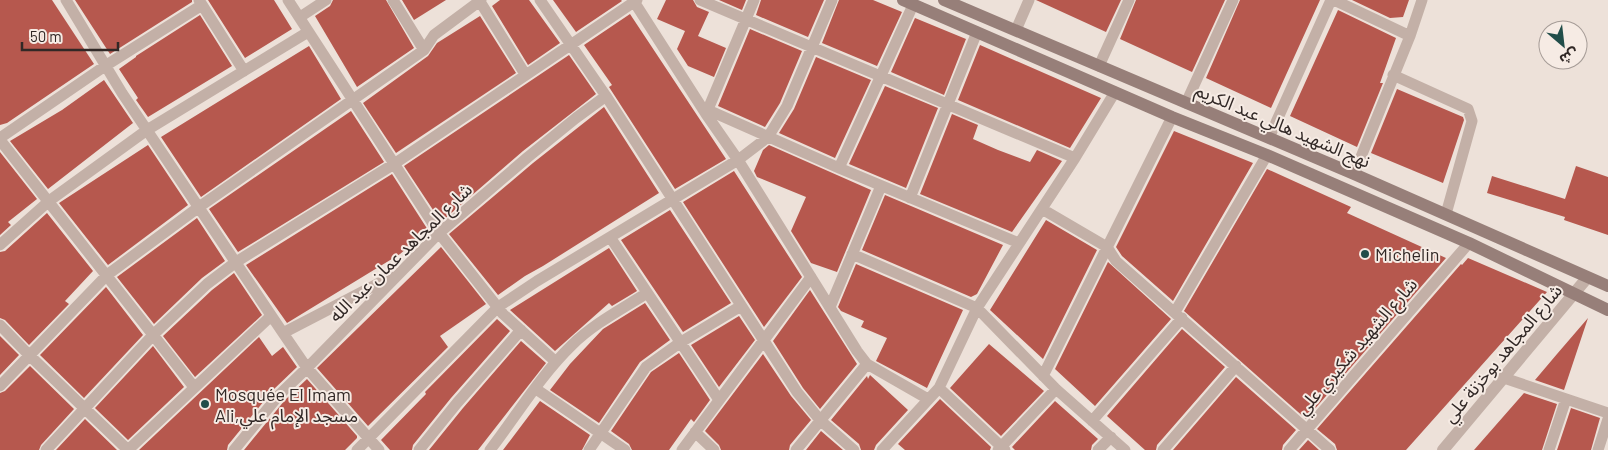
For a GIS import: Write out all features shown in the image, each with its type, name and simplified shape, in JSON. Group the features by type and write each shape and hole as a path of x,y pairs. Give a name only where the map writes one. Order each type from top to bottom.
{"main road":[{"name":"نهج الشهيد هالي عبد الكريم","path":"944,0 1354,174 1608,286"},
{"path":"908,3 1469,243 1608,310"},
{"path":"997,40 1010,28"}],"street":[{"path":"66,0 147,130 307,368 368,439 380,450"},
{"path":"288,0 439,233 498,307 556,362"},
{"path":"300,17 326,0"},
{"path":"393,0 424,50"},
{"path":"0,386 107,275 352,98 424,50 434,35 480,0 526,74"},
{"path":"540,0 606,96 797,392 820,420 854,450"},
{"path":"700,0 1075,158"},
{"path":"708,112 754,0"},
{"path":"357,450 498,307 738,160 768,137 787,106 832,0"},
{"path":"1010,28 1030,0"},
{"path":"1099,66 1128,0"},
{"path":"1186,103 1233,0"},
{"path":"1269,138 1333,0 1410,36"},
{"path":"1354,174 1410,36 1422,0"},
{"path":"46,450 154,334 207,284 236,262 394,164 635,1 708,112 867,364 928,399"},
{"path":"194,387 0,139 201,3 244,70"},
{"path":"839,168 880,76 908,3"},
{"path":"0,245 49,201 147,130 308,32"},
{"path":"910,198 978,32"},
{"path":"1393,76 1468,109 1472,121 1446,214"},
{"path":"888,448 939,388 977,308 1075,158 1115,92"},
{"name":"شارع المجاهد عمان عبد الله","path":"234,450 279,394 307,368 439,233 528,157 606,96"},
{"path":"708,112 1019,243"},
{"path":"1042,376 1172,116"},
{"path":"1092,421 1179,315 1267,155"},
{"path":"830,307 881,186"},
{"path":"1042,209 1107,247 1116,260 1330,450"},
{"path":"610,237 719,400"},
{"name":"شارع الشهيد شكيري علي","path":"1289,450 1469,243"},
{"path":"852,254 977,308 1042,376 1125,450"},
{"path":"283,333 399,272"},
{"path":"682,450 811,277"},
{"name":"شارع المجاهد بوخزنة علي","path":"1443,450 1587,278"},
{"path":"490,450 556,362 573,344 603,320 647,293"},
{"path":"589,450 646,367 681,342 741,306"},
{"path":"0,325 128,450 271,316"},
{"path":"420,450 456,403 521,330"},
{"path":"796,450 867,364"},
{"path":"1163,450 1236,366"},
{"path":"1504,378 1608,413"},
{"path":"939,388 1002,449 1056,389"},
{"path":"536,389 626,450"},
{"path":"1549,450 1566,399"},
{"path":"1598,450 1608,419"},
{"path":"695,432 714,450"},
{"path":"1098,450 1111,437"}],"building":[{"path":"0,0 52,0 94,64 7,123 0,125"},
{"path":"75,0 192,0 192,2 110,54"},
{"path":"208,0 274,0 292,29 245,58"},
{"path":"333,0 386,0 414,48 357,87 315,16 330,6"},
{"path":"402,0 446,0 414,20"},
{"path":"500,0 529,0 560,43 528,65 492,6"},
{"path":"553,0 621,0 622,1 576,32"},
{"path":"666,0 693,0 697,7 709,12 698,36 726,48 714,77 688,66 677,49 685,31 657,19"},
{"path":"719,0 746,0 742,10"},
{"path":"761,0 824,0 808,37 756,15"},
{"path":"839,0 873,0 902,12 877,66 822,43"},
{"path":"1036,0 1121,0 1106,32"},
{"path":"1136,0 1225,0 1192,72 1120,39"},
{"path":"1240,0 1320,0 1271,108 1206,78"},
{"path":"1352,0 1409,0 1403,17 1390,18"},
{"path":"1338,10 1396,38 1380,83 1383,83 1357,147 1290,116"},
{"path":"630,14 726,159 675,189 609,87 612,85 584,45"},
{"path":"200,15 232,66 148,117 119,69"},
{"path":"480,16 516,73 396,153 363,103 428,56 437,43"},
{"path":"915,18 966,39 944,95 891,72"},
{"path":"750,29 802,51 780,103 765,127 718,106"},
{"path":"980,45 1101,98 1070,148 958,100"},
{"path":"309,46 341,99 201,197 161,137"},
{"path":"569,55 596,94 523,151 441,222 404,166"},
{"path":"816,57 871,80 835,158 779,133 794,109"},
{"path":"104,80 133,123 48,189 10,141 62,110"},
{"path":"885,86 938,108 906,188 849,164"},
{"path":"1397,89 1463,117 1464,120 1443,183 1371,153"},
{"path":"604,107 659,193 525,276 498,295 449,234 533,163"},
{"path":"351,111 384,162 238,252 209,209"},
{"path":"952,114 978,125 973,139 998,150 1030,162 1037,150 1062,161 1012,232 920,194"},
{"path":"1174,131 1253,163 1173,301 1122,256 1116,247"},
{"path":"148,145 188,205 108,265 59,203"},
{"path":"769,145 871,190 837,272 811,263 791,231 806,197 757,177 754,171 763,150"},
{"path":"0,152 37,199 8,222 11,225 0,235"},
{"path":"1576,166 1608,177 1608,235 1564,220 1565,217 1487,193 1492,176 1565,199"},
{"path":"1267,169 1351,207 1347,213 1446,258 1306,419 1184,311"},
{"path":"734,171 802,277 764,327 683,202"},
{"path":"392,174 428,230 400,254 287,323 246,265"},
{"path":"885,195 1003,245 977,294 971,297 862,250"},
{"path":"670,210 731,303 683,332 621,240"},
{"path":"47,213 93,271 65,301 69,304 29,345 5,320 0,318 0,252 5,251"},
{"path":"197,218 225,261 202,278 154,324 117,277"},
{"path":"1046,220 1097,250 1043,359 990,310"},
{"path":"441,247 486,304 440,336 448,347 368,426 317,368"},
{"path":"609,248 637,291 612,306 609,303 555,351 510,310"},
{"path":"1468,258 1547,292 1406,450 1337,450 1335,444 1317,429"},
{"path":"1108,262 1171,319 1095,406 1055,369"},
{"path":"856,264 963,310 927,388 876,361 887,338 861,327 864,321 841,311 838,307"},
{"path":"234,273 262,315 195,377 163,336 212,290"},
{"path":"106,287 143,335 84,398 40,355"},
{"path":"810,290 857,364 820,409 803,388 773,341"},
{"path":"645,303 670,340 640,362 599,423 550,390 570,364 603,329"},
{"path":"739,316 755,340 719,387 691,345"},
{"path":"1588,318 1564,390 1535,380 1557,354"},
{"path":"497,319 510,331 451,398 413,445 412,450 390,450 381,440"},
{"path":"1182,329 1225,367 1157,445 1156,450 1145,450 1107,416"},
{"path":"0,336 19,355 0,375"},
{"path":"259,337 272,356 283,347 297,367 273,390 228,445 227,450 139,450"},
{"path":"521,341 546,363 478,450 429,450 463,408"},
{"path":"989,344 1044,391 1001,436 950,388"},
{"path":"153,346 184,387 128,440 95,408"},
{"path":"679,353 710,400 694,422 691,419 669,450 632,450 629,444 611,431 651,372"},
{"path":"763,354 791,396 811,420 790,445 789,450 721,450 719,445 705,431"},
{"path":"30,366 74,409 41,445 39,450 0,450 0,393 5,391"},
{"path":"870,375 908,410 876,445 874,450 861,450 859,444 831,420 867,376 868,379"},
{"path":"1236,377 1296,430 1283,445 1282,450 1173,450"},
{"path":"307,379 357,438 345,450 244,450 285,400"},
{"path":"1524,393 1557,404 1542,450 1474,450"},
{"path":"940,399 991,447 990,450 905,450 898,444"},
{"path":"540,401 590,435 582,450 503,450"},
{"path":"1055,401 1098,439 1092,445 1091,450 1015,450 1012,447"},
{"path":"1571,408 1600,418 1591,450 1557,450"},
{"path":"85,419 117,450 56,450"},
{"path":"821,431 843,450 806,450"},
{"path":"1308,440 1319,450 1299,450"}],"place":[{"name":"Michelin","path":"1365,254"},
{"name":"Mosquée El Imam Ali,مسجد الإمام علي","path":"205,404"}]}
